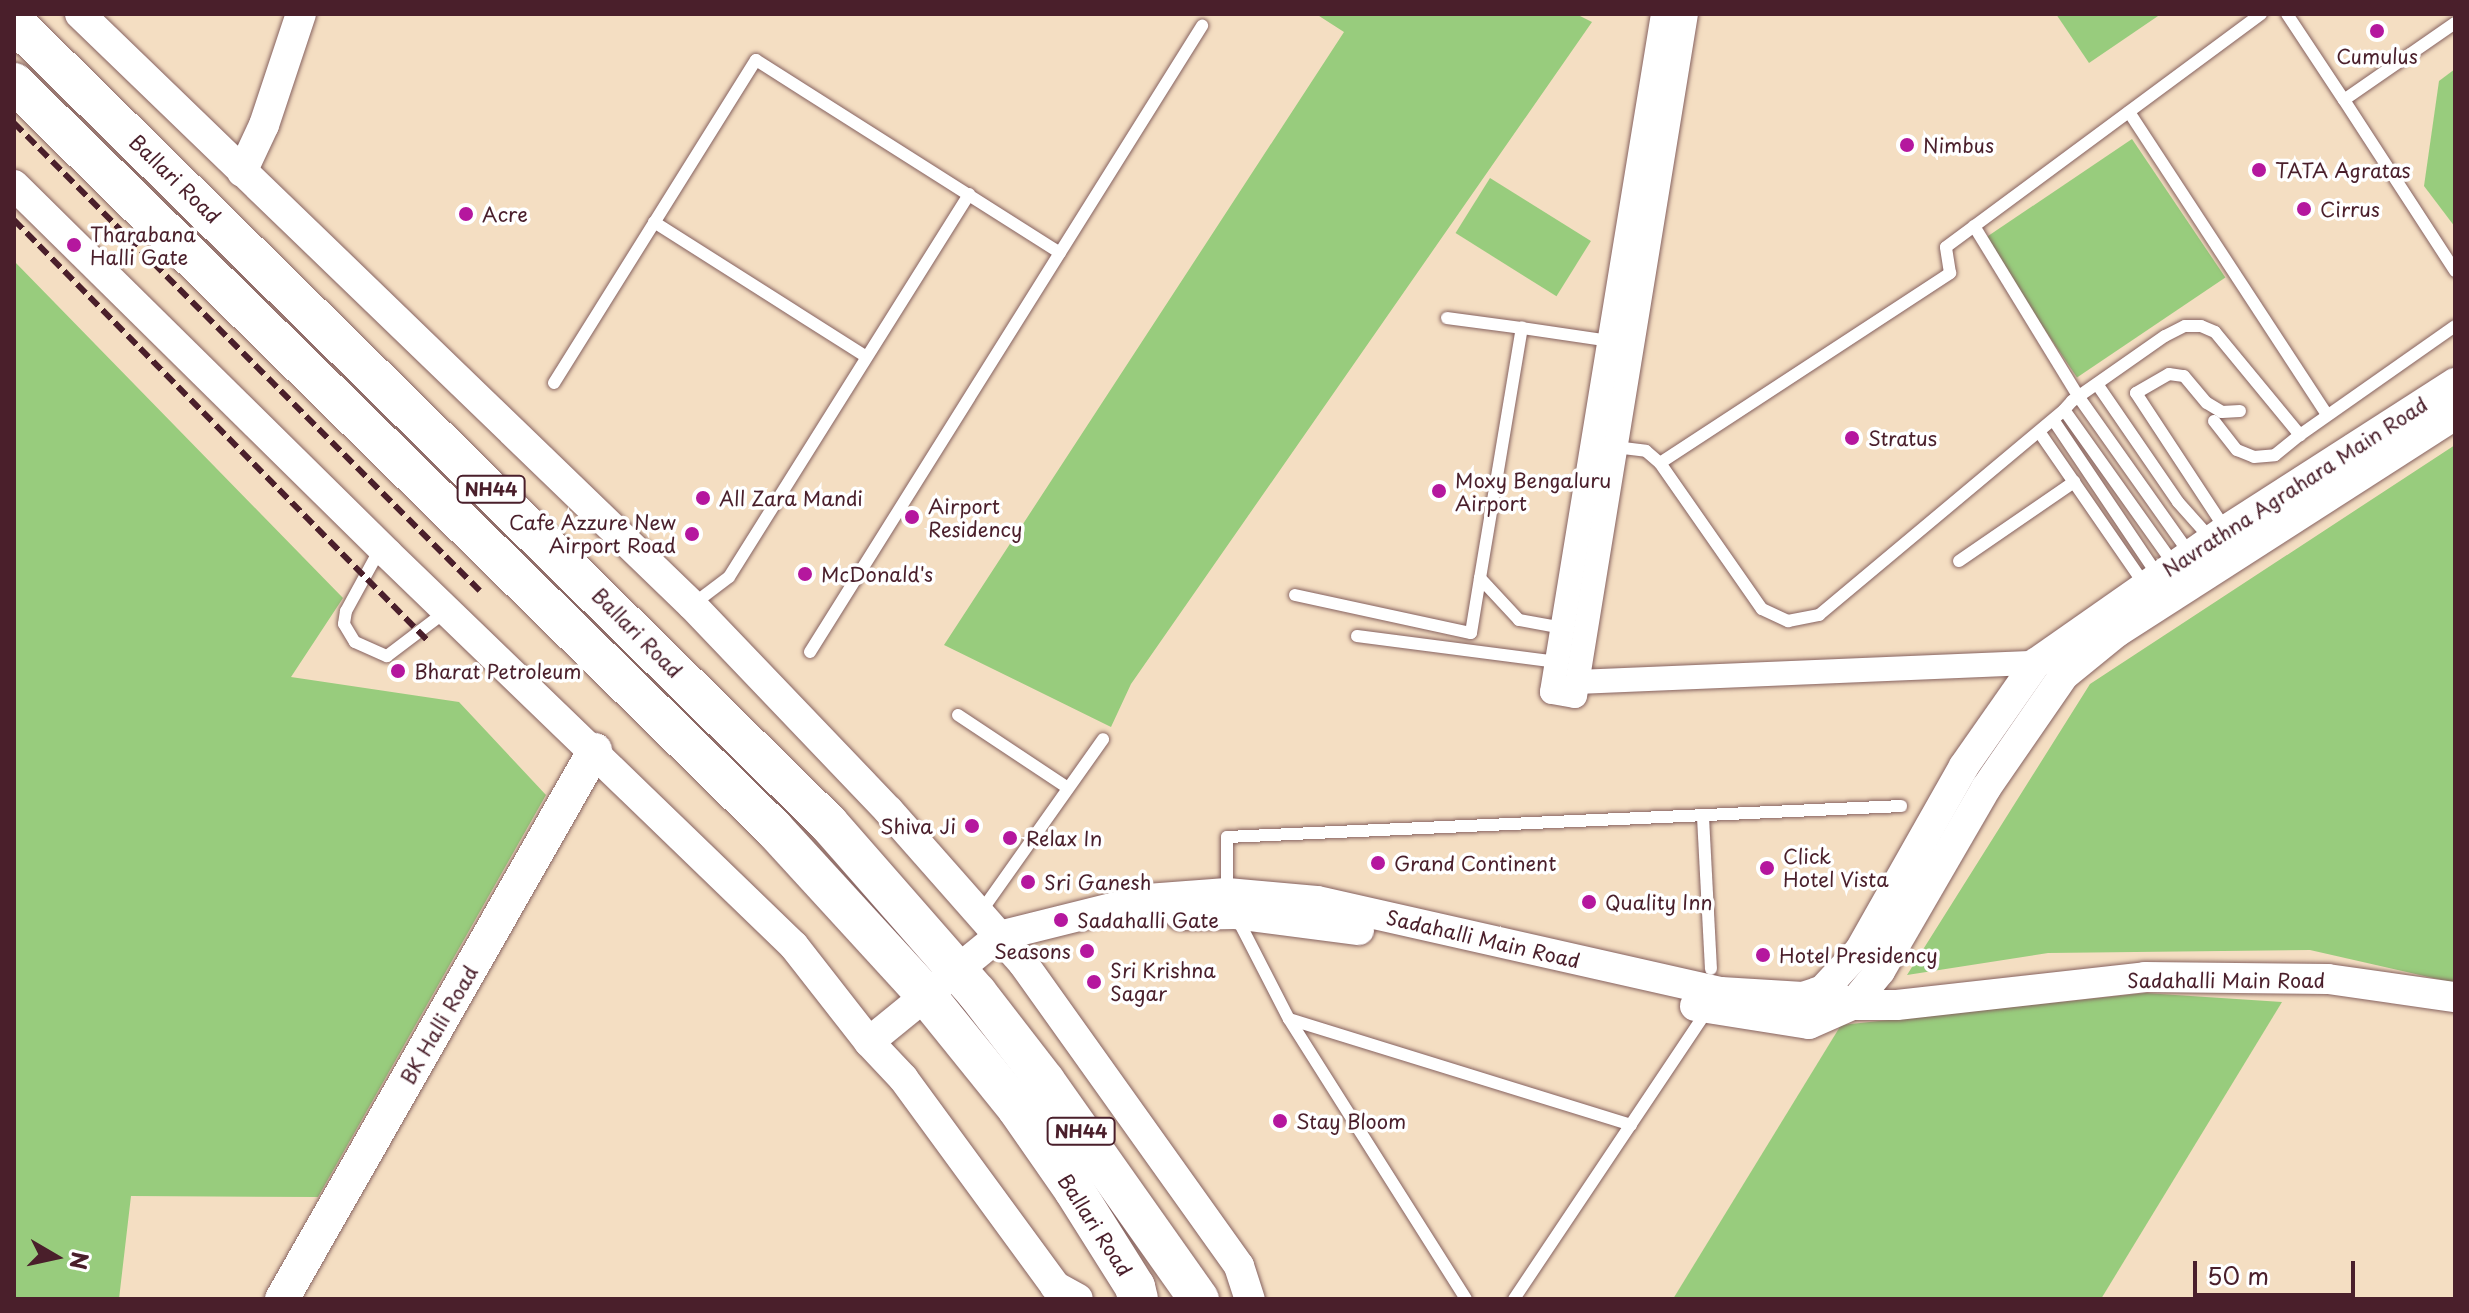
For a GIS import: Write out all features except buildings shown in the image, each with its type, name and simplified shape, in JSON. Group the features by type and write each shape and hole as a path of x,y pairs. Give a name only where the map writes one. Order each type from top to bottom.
{"highway":[{"name":"Ballari Road","path":"14,22 829,824 956,967 1045,1081 1199,1299"},
{"name":"Ballari Road","path":"14,83 774,829 925,994 1017,1108 1074,1190 1135,1287 1138,1299"}],"main road":[{"name":"BK Halli Road","path":"282,1299 595,750"}],"street":[{"path":"80,14 692,605 889,811 989,925 1104,1072 1239,1266 1250,1299"},
{"path":"242,172 264,125 301,14"},
{"path":"1568,690 1557,662 1663,14"},
{"path":"1568,690 1615,447 1686,14"},
{"path":"14,185 381,547 595,750 794,946 869,1042 903,1078 1055,1286 1078,1299"},
{"name":"Navrathna Agrahara Main Road","path":"1823,990 1860,950 1964,766 2036,663 2455,383"},
{"name":"Navrathna Agrahara Main Road","path":"1852,1005 1880,971 1986,788 2064,675 2117,632 2174,569 2455,415"},
{"path":"1568,690 2036,663"},
{"name":"Sadahalli Main Road","path":"989,925 1109,911 1144,916 1231,904 1619,981 1803,997 1823,990 1852,1005"},
{"path":"869,1042 956,967 989,925"},
{"name":"Sadahalli Main Road","path":"1619,981 1708,1009 1809,1024 1852,1005 1897,1005 2145,977 2328,979 2455,997"}],"lane":[{"path":"1660,463 1950,273 1946,247 2261,14"},
{"path":"2287,14 2455,271"},
{"path":"2344,100 2455,23"},
{"path":"810,652 1202,26"},
{"path":"554,383 756,60 1060,253"},
{"path":"2129,112 2327,415"},
{"path":"692,605 729,577 969,194"},
{"path":"654,222 865,356"},
{"path":"1974,226 2078,396 2174,569"},
{"path":"1447,318 1610,341"},
{"path":"1615,447 1646,451 1660,463 1762,609 1788,621 1819,615 2040,433 2078,396 2165,336 2185,326 2201,326 2215,332 2300,435"},
{"path":"2214,421 2237,450 2254,457 2275,455 2455,326"},
{"path":"1469,650 1522,328"},
{"path":"2174,569 2136,393 2169,374 2184,376 2207,403 2222,412 2240,411"},
{"path":"2097,384 2178,502 2174,569"},
{"path":"2064,410 2174,569"},
{"path":"2054,421 2174,569"},
{"path":"2040,433 2074,482 2174,569"},
{"path":"1959,561 2074,482"},
{"path":"381,547 346,611 344,624 355,642 387,656 448,610"},
{"path":"1480,578 1519,620 1563,628"},
{"path":"1295,595 1471,633"},
{"path":"1357,636 1557,662"},
{"path":"958,715 1068,788"},
{"path":"989,925 1068,788 1103,739"},
{"path":"1466,1299 1289,1019 1231,904 1227,837 1901,806"},
{"path":"1703,817 1711,969"},
{"path":"1514,1299 1708,1009"},
{"path":"1289,1019 1631,1125"}],"green space":[{"path":"1316,14 1576,14 1592,22 1131,684 1111,727 944,645 1344,32"},
{"path":"2056,14 2161,14 2089,63"},
{"path":"2455,69 2455,227 2424,186 2439,81"},
{"path":"2132,139 2225,277 2077,378 1984,239"},
{"path":"1490,178 1591,241 1556,296 1456,233"},
{"path":"14,261 343,598 291,677 459,702 546,795 318,1197 131,1196 119,1299 14,1299"},
{"path":"2455,445 2455,983 2310,950 2048,953 1907,975 2090,684"},
{"path":"2145,993 2282,1002 2101,1299 1673,1299 1841,1025"}],"railway":[{"path":"14,123 480,591"},
{"path":"14,220 428,641"}],"place":[{"name":"Cumulus","path":"2377,31"},
{"name":"Nimbus","path":"1907,145"},
{"name":"TATA Agratas","path":"2259,170"},
{"name":"Cirrus","path":"2304,209"},
{"name":"Acre","path":"466,214"},
{"name":"Tharabana Halli Gate","path":"74,245"},
{"name":"Stratus","path":"1852,438"},
{"name":"Moxy Bengaluru Airport","path":"1439,491"},
{"name":"All Zara Mandi","path":"703,498"},
{"name":"Airport Residency","path":"912,517"},
{"name":"Cafe Azzure New Airport Road","path":"692,534"},
{"name":"McDonald's","path":"805,574"},
{"name":"Bharat Petroleum","path":"398,671"},
{"name":"Shiva Ji","path":"972,826"},
{"name":"Relax In","path":"1010,838"},
{"name":"Grand Continent","path":"1378,863"},
{"name":"Click Hotel Vista","path":"1767,868"},
{"name":"Sri Ganesh","path":"1028,882"},
{"name":"Quality Inn","path":"1589,902"},
{"name":"Sadahalli Gate","path":"1061,920"},
{"name":"Seasons","path":"1087,951"},
{"name":"Hotel Presidency","path":"1763,955"},
{"name":"Sri Krishna Sagar","path":"1094,982"},
{"name":"Stay Bloom","path":"1280,1121"}]}
